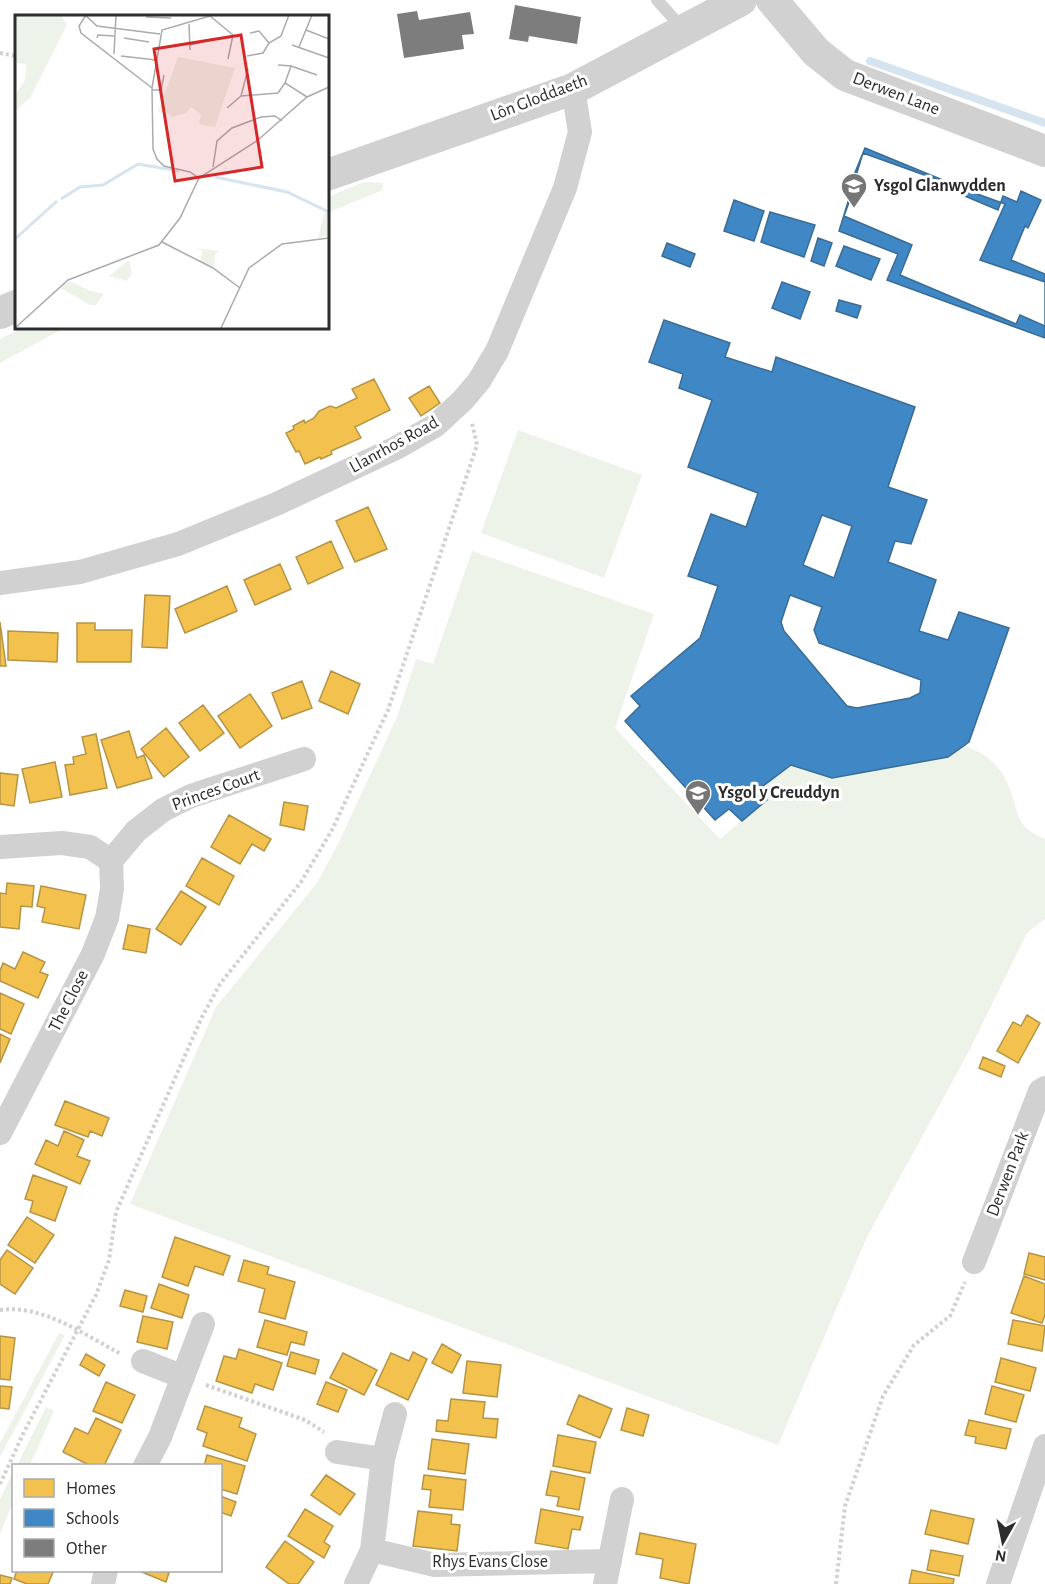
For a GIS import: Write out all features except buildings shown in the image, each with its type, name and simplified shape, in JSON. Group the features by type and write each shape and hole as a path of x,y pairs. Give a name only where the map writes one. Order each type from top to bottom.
{"street":[{"name":"Lôn Gloddaeth","path":"328,175 573,89 741,0"},
{"name":"Derwen Lane","path":"772,0 816,52 845,75 1045,151"},
{"name":"Llanrhos Road","path":"0,583 80,572 178,543 284,500 396,448 436,425 463,400 479,381 497,351 565,188 580,132 573,89"},
{"path":"0,313 15,306"},
{"name":"Princes Court","path":"111,861 136,831 163,810 191,796 304,759"},
{"path":"0,847 62,843 90,847 111,861"},
{"name":"The Close","path":"0,1133 93,954 107,918 112,889 111,861"},
{"name":"Derwen Park","path":"974,1262 1040,1091 1045,1088"},
{"path":"146,1464 160,1437 203,1324"},
{"path":"143,1361 183,1377"},
{"path":"356,1584 372,1550 383,1458 395,1414"},
{"path":"998,1584 1045,1447"},
{"path":"337,1452 383,1458"},
{"path":"605,1584 622,1499"},
{"name":"Rhys Evans Close","path":"372,1550 435,1565 609,1561"}],"lane":[{"path":"657,0 684,30"}],"path":[{"path":"0,52 15,56"},
{"path":"0,1484 24,1432 96,1295 109,1260 116,1212 202,1017 220,984 301,882 332,830 388,710 477,445 470,416"},
{"path":"836,1584 845,1506 882,1396 914,1346 950,1316 974,1262"},
{"path":"0,1310 14,1308 50,1318 128,1358 143,1361"},
{"path":"183,1377 305,1420 330,1437 337,1452"}],"shaded area":[{"path":"364,182 382,183 383,190 328,213 328,197"},
{"path":"22,328 64,328 0,363 0,339"},
{"path":"518,430 642,475 604,578 481,533"},
{"name":"Ysgol y Creuddyn","path":"472,551 654,614 615,728 720,839 766,800 759,789 791,765 832,778 948,757 964,746 983,755 997,766 1007,782 1017,813 1024,826 1045,839 1045,919 1027,933 967,1055 867,1237 778,1445 130,1204 216,1007 317,883 339,842 397,717 416,659 433,664"},
{"path":"59,1333 65,1335 0,1457 0,1443"},
{"path":"46,1407 54,1411 30,1464 18,1464"},
{"path":"12,1474 12,1504 0,1534 0,1499"}],"waterway":[{"path":"870,61 1045,123"}],"place":[{"name":"Ysgol Glanwydden","path":"854,209"},
{"name":"Ysgol y Creuddyn","path":"698,816"}]}
